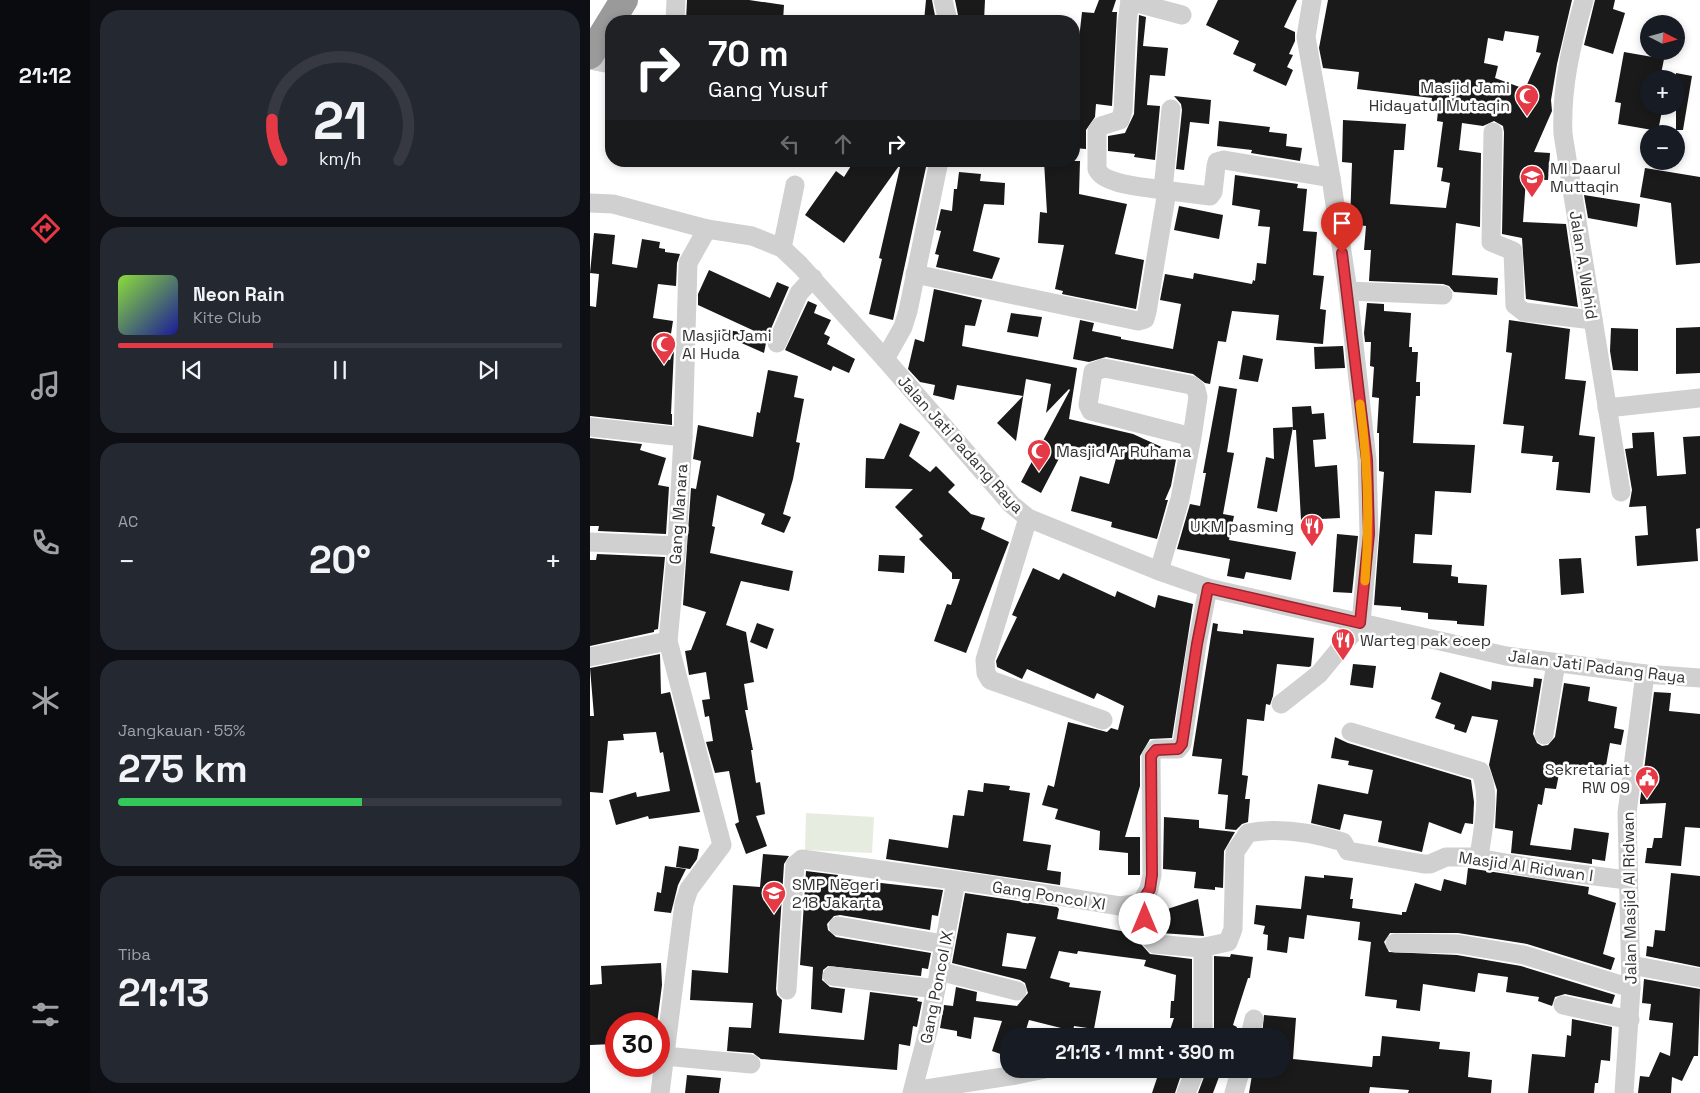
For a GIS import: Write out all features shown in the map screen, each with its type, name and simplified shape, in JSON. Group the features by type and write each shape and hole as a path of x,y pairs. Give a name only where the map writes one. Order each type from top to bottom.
{"highway":[{"path":"615,15 624,0"},
{"path":"590,55 605,31"}],"street":[{"path":"675,15 676,0"},
{"path":"943,0 947,15"},
{"path":"1182,15 1130,0 1126,23 1123,111 1120,120 1101,126 1097,131 1097,169 1099,174 1107,180 1210,196 1213,192 1217,162 1224,160 1331,178"},
{"path":"1281,704 1319,674 1360,623 1369,534 1368,478 1348,291 1331,178 1306,38 1312,0"},
{"name":"Jalan A. Wahid","path":"1584,0 1566,74 1562,105 1563,134 1621,492"},
{"path":"590,60 605,63"},
{"path":"915,274 1138,321 1145,318 1165,190 1172,109"},
{"path":"1493,132 1491,242 1514,251 1515,305 1524,312 1593,320"},
{"path":"885,359 903,326 938,167"},
{"path":"782,248 795,185"},
{"name":"Jalan Jati Padang Raya","path":"590,203 613,204 707,229 752,236 782,248 812,278 885,359 1011,504 1028,518 1159,571 1208,588 1464,647 1556,663 1645,674 1700,678"},
{"name":"Gang Manara","path":"670,1012 684,904 689,889 722,848 668,641 677,546 684,437 688,263 707,229"},
{"path":"777,343 799,293 812,278"},
{"path":"1348,291 1443,295"},
{"path":"1159,571 1180,499 1192,437 1198,397 1196,389 1191,385 1104,368 1092,372 1088,405 1091,411 1192,437"},
{"path":"1607,408 1700,398"},
{"path":"590,427 684,437"},
{"path":"1028,518 985,660 987,676 1103,720"},
{"path":"590,542 677,546"},
{"path":"1203,1028 1202,954 1200,948 1155,944 1133,904 1150,889 1152,875 1151,756 1156,750 1178,749 1182,744 1197,644 1208,588"},
{"path":"590,657 668,641"},
{"path":"1544,735 1556,663"},
{"name":"Jalan Masjid Al Ridwan","path":"1624,1093 1632,988 1627,880 1628,805 1645,674"},
{"path":"1351,732 1480,771 1485,793 1479,858"},
{"name":"Masjid Al Ridwan I","path":"1200,948 1228,942 1233,929 1235,852 1248,833 1259,831 1324,836 1343,842 1348,852 1424,864 1430,864 1454,856 1627,880"},
{"name":"Gang Poncol XI","path":"787,990 795,865 799,860 845,864 956,881 1133,904"},
{"name":"Gang Poncol IX","path":"912,1092 938,980 956,881"},
{"path":"838,926 944,944"},
{"path":"1395,942 1458,944 1524,954 1632,988"},
{"path":"1631,965 1700,978"},
{"path":"832,976 938,980 1017,991"},
{"path":"1563,1006 1630,1020"},
{"path":"670,1057 751,1064"},
{"path":"660,1093 662,1077"},
{"path":"912,1092 1000,1078"},
{"path":"1186,1093 1192,1078"},
{"path":"1234,1093 1238,1078"}],"shaded area":[{"path":"806,813 874,817 872,853 805,850"}],"building":[{"path":"687,0 749,0 784,5 783,15 686,15"},
{"path":"926,0 932,0 935,15 925,15"},
{"path":"955,0 985,0 984,15 958,15"},
{"path":"1099,0 1116,0 1112,12 1117,12 1112,106 1096,104 1095,117 1086,130 1086,149 1080,148 1080,30 1082,12 1094,13"},
{"path":"1218,0 1297,0 1284,27 1295,32 1295,41 1289,54 1293,55 1287,67 1293,70 1286,86 1253,71 1256,64 1233,54 1239,41 1206,25"},
{"path":"1328,0 1572,0 1557,64 1551,100 1552,111 1534,152 1550,153 1548,180 1526,179 1523,222 1566,224 1578,307 1526,299 1522,238 1502,234 1504,132 1503,126 1494,121 1483,126 1462,123 1459,150 1481,153 1480,227 1456,223 1452,275 1498,278 1497,295 1454,292 1449,286 1443,284 1369,281 1371,250 1364,250 1366,226 1350,224 1352,163 1342,162 1343,120 1406,124 1404,150 1394,150 1390,204 1446,208 1450,183 1441,181 1443,168 1437,167 1443,122 1437,121 1438,111 1430,110 1432,98 1357,89 1359,72 1323,68 1319,48","holes":["1505,31 1539,36 1536,52 1541,53 1525,89 1495,78 1498,66 1484,63 1488,38 1503,41"]},
{"path":"1595,0 1615,0 1613,9 1625,13 1613,54 1584,45"},
{"path":"1139,15 1146,17 1143,46 1168,48 1165,76 1150,75 1147,105 1160,106 1155,160 1134,157 1135,154 1108,151 1108,136 1125,133 1134,114"},
{"path":"1624,52 1640,55 1640,60 1664,60 1662,70 1640,70 1640,115 1661,115 1659,125 1640,125 1640,128 1618,124 1621,103 1615,102"},
{"path":"1685,75 1692,76 1684,125 1676,125 1676,115 1685,115"},
{"path":"1174,96 1211,100 1209,124 1190,122 1184,170 1176,169 1182,110 1181,104"},
{"path":"1219,121 1270,127 1269,132 1287,134 1286,146 1302,148 1300,161 1251,153 1252,150 1217,146"},
{"path":"850,167 898,167 844,243 805,215 836,171 844,177"},
{"path":"900,167 926,167 893,320 869,314 882,259 879,258"},
{"path":"1044,167 1080,167 1079,194 1127,204 1115,254 1144,260 1136,309 1062,294 1063,291 1055,289 1064,245 1038,243 1040,212 1047,213"},
{"path":"1645,170 1657,170 1700,177 1700,263 1676,265 1671,203 1640,197"},
{"path":"959,172 981,174 980,181 1005,183 1004,205 984,204 973,251 1000,258 992,279 936,267 939,255 935,254 941,231 936,230 941,209 952,211 954,189 957,189"},
{"path":"1235,175 1298,184 1297,188 1307,189 1303,231 1317,232 1313,275 1324,276 1320,309 1326,310 1323,344 1276,340 1279,315 1232,311 1226,342 1218,341 1210,384 1205,383 1193,374 1106,357 1089,362 1073,359 1080,320 1094,323 1092,331 1121,337 1121,339 1173,349 1181,304 1160,300 1165,274 1193,279 1194,273 1252,284 1253,280 1255,281 1257,263 1266,264 1270,227 1258,226 1260,210 1232,205"},
{"path":"1584,195 1640,204 1637,227 1588,218"},
{"path":"1179,206 1223,215 1219,239 1174,230"},
{"path":"594,233 615,235 612,264 637,268 642,239 660,242 659,248 665,249 665,252 680,254 677,263 676,286 658,284 653,318 673,321 667,359 670,360 674,349 672,425 590,416 590,306 596,307 599,274 590,273"},
{"path":"709,270 770,298 777,282 789,287 767,338 764,353 719,333 721,329 761,334 698,305 698,294"},
{"path":"934,289 982,300 975,326 965,325 962,346 1077,368 1069,419 1133,434 1177,454 1171,486 1165,500 1168,500 1157,539 1111,527 1112,522 1071,511 1080,476 1109,484 1117,455 1066,445 1041,493 1021,482 1069,389 1046,413 1051,384 1026,379 1016,441 997,423 1023,396 957,385 954,400 933,395 935,385 920,382 908,369 915,339 924,342"},
{"path":"808,301 817,305 814,313 831,320 824,334 830,337 827,344 855,359 849,373 833,366 831,371 785,350"},
{"path":"1367,303 1384,304 1384,311 1411,313 1409,347 1412,347 1412,352 1418,352 1416,382 1420,382 1420,396 1416,396 1413,443 1475,445 1471,493 1435,491 1432,535 1415,534 1413,563 1452,565 1451,576 1458,577 1458,583 1487,585 1484,626 1457,624 1457,621 1428,619 1428,613 1401,610 1401,607 1374,605 1384,472 1379,471 1379,433 1377,433 1379,398 1372,397 1374,367 1370,366 1371,342 1365,342 1364,333"},
{"path":"1011,313 1042,317 1038,337 1007,332"},
{"path":"1509,320 1570,329 1565,379 1586,381 1579,435 1595,437 1590,493 1556,490 1559,462 1552,462 1553,456 1521,453 1524,426 1503,424 1512,353 1506,352"},
{"path":"1700,327 1700,373 1676,374 1676,328"},
{"path":"1611,328 1638,329 1638,371 1613,370 1610,351"},
{"path":"1343,346 1345,368 1315,369 1314,347"},
{"path":"1243,355 1263,359 1258,382 1239,379"},
{"path":"768,370 798,376 794,397 804,399 796,442 800,443 793,479 783,514 791,517 784,533 761,524 765,514 717,495 712,526 715,527 710,553 793,571 789,591 741,581 726,625 746,632 754,682 744,684 748,710 745,710 753,750 751,750 756,783 760,782 765,814 756,816 767,846 746,854 735,824 739,822 729,771 715,773 706,742 713,741 709,716 705,717 702,700 710,699 706,672 689,675 685,651 691,650 706,612 683,605 691,488 696,489 701,461 693,459 698,425 753,437 757,412 760,413"},
{"path":"1219,386 1237,389 1227,452 1234,453 1223,514 1234,516 1229,540 1296,552 1291,580 1246,572 1244,579 1227,576 1230,559 1177,549 1190,504 1200,506 1206,473 1203,473"},
{"path":"1311,406 1312,414 1324,413 1326,439 1313,440 1315,467 1337,465 1340,518 1301,520 1296,430 1293,430 1292,407"},
{"path":"900,423 920,432 909,456 930,472 936,466 955,485 948,492 971,514 985,518 981,529 1009,542 966,653 934,641 947,604 951,605 960,579 952,579 952,573 919,539 923,536 895,507 913,489 865,488 866,458 884,459"},
{"path":"1293,427 1277,512 1257,508 1266,457 1274,459 1273,428"},
{"path":"1654,432 1657,476 1686,474 1683,437 1700,436 1700,528 1696,529 1698,561 1637,566 1635,536 1648,535 1646,506 1629,507 1632,490 1625,449 1633,448 1632,433"},
{"path":"590,438 642,444 640,450 666,458 658,485 669,487 666,534 598,531 599,526 590,526"},
{"path":"1337,534 1358,536 1352,593 1333,592"},
{"path":"597,554 665,557 658,629 654,630 654,632 590,646 590,560 596,560"},
{"path":"879,555 905,556 904,573 878,571"},
{"path":"1581,558 1584,593 1561,595 1559,559"},
{"path":"1033,568 1059,580 1063,573 1115,597 1117,591 1155,608 1158,595 1193,604 1172,738 1150,739 1140,756 1140,786 1125,837 1140,837 1140,875 1128,875 1128,853 1099,850 1100,831 1055,819 1058,809 1042,805 1048,785 1054,787 1068,722 1107,732 1111,728 1118,730 1124,706 1097,693 1094,699 1027,669 1022,679 997,667 996,661 1017,617 1012,615"},
{"path":"757,623 774,629 767,649 750,642"},
{"path":"1213,623 1218,624 1217,631 1243,634 1243,630 1314,638 1311,666 1277,664 1273,696 1270,705 1266,704 1264,721 1247,719 1242,775 1248,776 1245,799 1250,799 1248,822 1242,824 1236,830 1225,829 1228,795 1218,794 1222,759 1192,756"},
{"path":"660,654 661,694 670,692 700,812 649,819 648,816 616,825 609,800 636,792 637,797 670,791 663,752 660,753 656,732 623,734 624,740 608,741 603,793 590,792 590,716 594,716 590,668"},
{"path":"1353,664 1376,666 1373,688 1350,685"},
{"path":"1440,672 1491,690 1492,681 1533,687 1534,678 1542,679 1533,734 1537,743 1542,746 1548,745 1555,737 1564,683 1590,687 1588,701 1617,707 1614,728 1624,730 1621,745 1610,743 1604,777 1560,769 1556,789 1545,788 1542,805 1538,804 1530,845 1571,850 1574,828 1609,833 1605,861 1592,859 1592,864 1511,853 1513,831 1495,828 1497,790 1489,765 1498,720 1472,716 1466,733 1454,729 1455,725 1435,718 1441,703 1431,699"},
{"path":"1654,692 1671,693 1669,711 1700,714 1700,828 1685,827 1681,866 1645,863 1647,848 1652,848 1654,838 1662,838 1666,803 1640,804"},
{"path":"1335,737 1348,743 1471,780 1474,802 1473,824 1465,823 1461,834 1429,822 1422,852 1378,842 1382,821 1344,814 1340,830 1311,823 1318,784 1368,794 1373,770 1348,765 1349,761 1331,758"},
{"path":"984,783 1010,786 1009,790 1030,793 1023,841 1051,845 1047,870 1061,872 1060,885 886,859 889,839 948,848 953,815 964,816 968,790 983,792"},
{"path":"1164,817 1199,820 1199,828 1235,832 1224,851 1223,888 1215,887 1215,890 1194,888 1196,872 1163,869"},
{"path":"679,846 699,849 697,859 690,869 676,867"},
{"name":"SMP Negeri 218 Jakarta","path":"763,854 789,856 784,864 776,989 777,995 782,1000 779,1033 864,1040 870,992 918,998 917,1001 922,1002 917,1027 913,1026 910,1046 899,1044 897,1070 761,1059 753,1053 727,1051 729,1027 751,1028 753,1003 690,1000 692,970 728,973 733,885 760,887"},
{"path":"665,866 686,869 678,885 671,913 654,911 657,892 661,893"},
{"path":"1468,868 1589,887 1588,894 1616,903 1603,954 1615,958 1611,970 1527,944 1458,933 1390,933 1384,942 1389,952 1457,955 1521,966 1615,995 1612,1004 1565,994 1555,997 1552,1006 1538,1001 1539,997 1506,992 1508,977 1478,973 1475,992 1423,984 1420,1011 1396,1008 1397,1000 1365,996 1371,942 1358,940 1360,922 1307,915 1304,939 1289,937 1287,953 1267,950 1268,935 1263,934 1265,926 1254,924 1256,905 1301,909 1305,876 1324,878 1324,875 1353,878 1350,899 1353,899 1352,908 1402,915 1402,912 1406,912 1415,883 1441,891 1444,879 1466,885"},
{"path":"806,871 838,875 837,878 943,890 938,916 932,915 930,930 840,915 834,916 827,924 828,930 836,937 931,953 928,969 922,968 921,976 828,966 823,970 822,980 830,987 845,989 842,1013 811,1009 813,967 800,965"},
{"path":"1671,873 1700,876 1700,967 1646,956 1647,946 1653,947 1655,930 1665,931"},
{"path":"965,893 1057,907 1059,909 1057,919 1137,934 1140,943 1150,954 1192,959 1192,1028 1171,1028 1174,1018 1170,1018 1171,1001 1174,1001 1176,975 1144,966 1146,960 1078,951 1077,954 1059,951 1050,978 1070,983 1069,987 1101,991 1094,1028 1074,1026 1074,1028 1061,1028 1029,1020 1026,1028 1000,1028 1000,1054 992,1051 1002,1021 974,1017 971,1039 957,1036 957,1031 940,1028 944,1005 953,1006 956,987 977,992 976,1001 1017,1006 1028,993 1025,983 1020,980 952,963","holes":["1007,933 1036,937 1026,969 1002,966"]},
{"path":"1198,899 1204,936 1161,933 1155,913"},
{"path":"1231,954 1253,957 1250,978 1248,978 1233,1025 1237,1028 1214,1028 1214,956 1230,957"},
{"path":"661,963 662,985 659,1012 605,1012 605,1044 590,1045 590,985 602,984 601,966"},
{"path":"1644,979 1700,989 1698,1056 1694,1056 1682,1081 1672,1077 1671,1093 1638,1093 1640,1076 1649,1077 1660,1052 1670,1056 1673,1023 1649,1020 1651,1004 1642,1003"},
{"path":"1264,1015 1296,1018 1293,1059 1372,1067 1373,1056 1380,1056 1382,1036 1440,1042 1439,1049 1470,1052 1468,1077 1492,1080 1491,1093 1408,1093 1409,1090 1370,1087 1369,1093 1249,1093 1252,1078 1290,1078 1290,1028 1263,1028"},
{"path":"1572,1019 1612,1027 1610,1061 1601,1060 1598,1083 1595,1083 1594,1093 1528,1093 1532,1054 1565,1057 1567,1035 1571,1036"},
{"path":"687,1075 721,1078 719,1093 685,1093"},
{"path":"1157,1078 1180,1078 1175,1093 1152,1093"},
{"path":"1204,1078 1219,1078 1213,1093 1198,1093"}],"slow traffic":[{"path":"1360,404 1367,460 1369,534 1365,581"}],"place":[{"name":"Masjid Jami Hidayatul Mutaqin","path":"1527,117"},
{"name":"MI Daarul Muttaqin","path":"1532,198"},
{"name":"Masjid Jami Al Huda","path":"664,365"},
{"name":"Masjid Ar Ruhama","path":"1039,472"},
{"name":"UKM pasming","path":"1312,547"},
{"name":"Warteg pak ecep","path":"1343,661"},
{"name":"Sekretariat RW 09","path":"1647,799"},
{"name":"SMP Negeri 218 Jakarta","path":"774,914"}],"route":[{"path":"1145,919 1141,903 1150,889 1152,875 1151,756 1153,751 1156,750 1178,749 1181,747 1208,588 1360,623 1369,534 1367,460 1342,253"}]}
